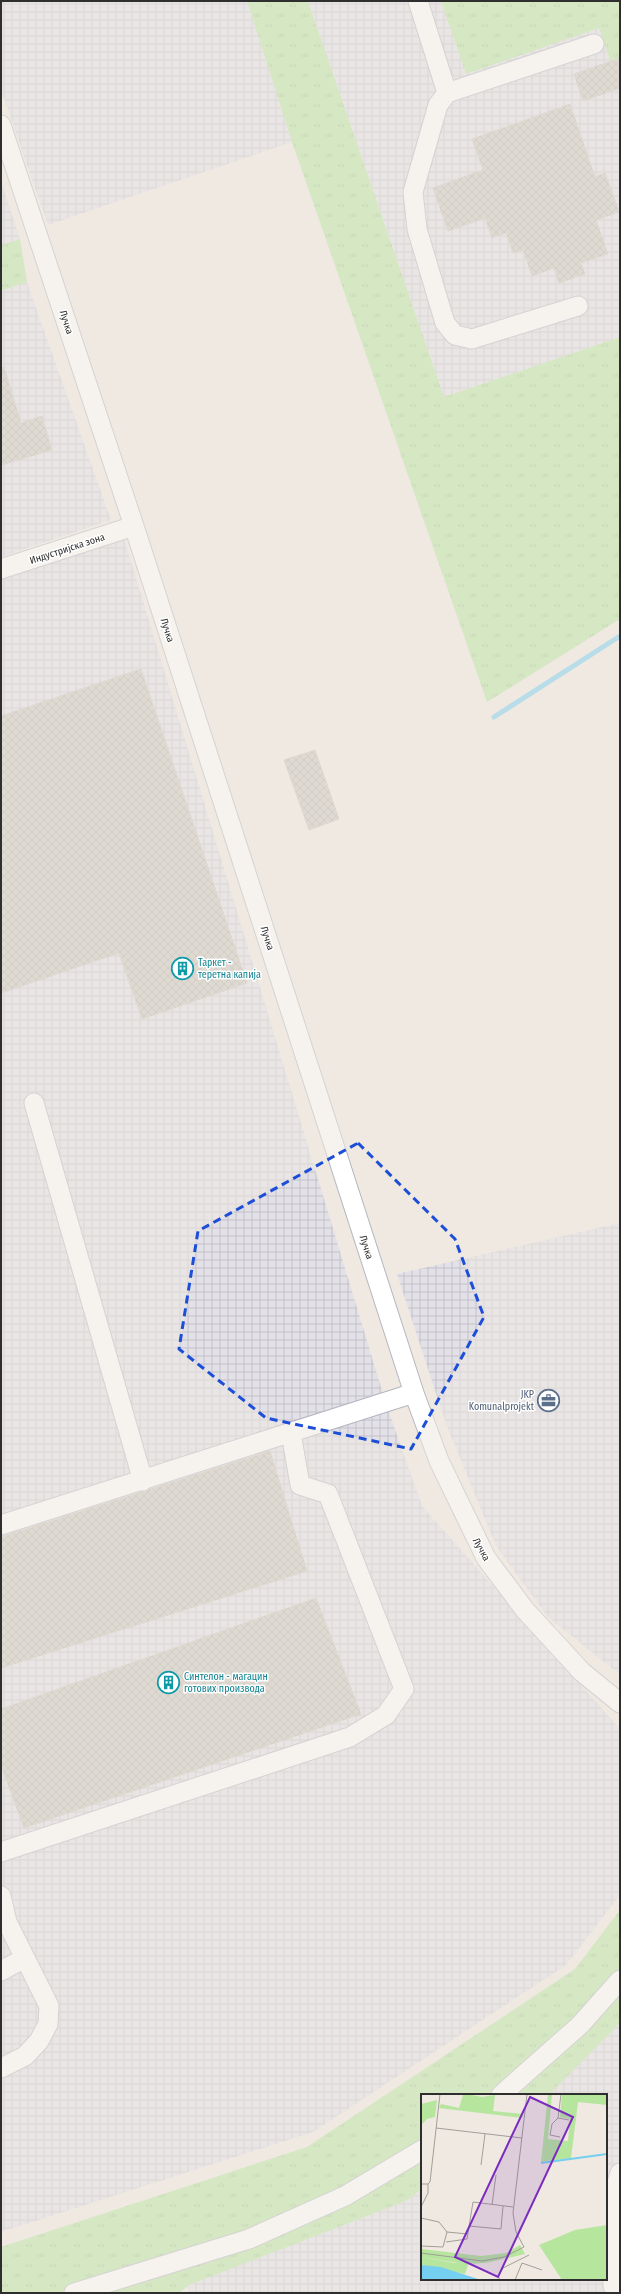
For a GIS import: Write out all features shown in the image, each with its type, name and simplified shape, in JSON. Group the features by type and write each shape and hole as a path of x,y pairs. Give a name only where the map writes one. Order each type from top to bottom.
{"street":[{"path":"418,1 447,93"},
{"path":"578,306 472,339 460,338 447,328 417,229 413,192 438,105 447,93 594,44"},
{"name":"Лучка","path":"1,125 134,526 414,1394 439,1461 486,1558 530,1615 582,1672 620,1703"},
{"name":"Индустријска зона","path":"1,569 134,526"},
{"path":"34,1103 143,1481"},
{"path":"1,1525 414,1394"},
{"path":"1,1852 350,1737 386,1716 404,1688 328,1494 300,1485 291,1433"},
{"path":"1,1896 7,1922 48,2006 48,2024 39,2041 25,2056 1,2068"},
{"path":"1,1971 25,1958"},
{"path":"502,2094 580,2025 620,1980"},
{"path":"74,2293 249,2239 345,2196 421,2151"},
{"path":"617,2293 613,2286 611,2203 620,2173"}],"highlighted area":[{"path":"358,1143 455,1239 484,1317 411,1449 266,1418 179,1349 198,1231"}],"shaded area":[{"path":"1,1 247,1 292,142 48,225 1,90"},
{"path":"308,1 441,1 466,74 599,28 620,90 620,337 444,397"},
{"path":"1,181 20,239 1,245"},
{"path":"27,282 111,520 1,557 1,291"},
{"path":"124,538 387,1407 422,1506 620,1729 620,1895 566,1965 313,2132 1,2232 1,579"},
{"path":"620,1223 620,1675 548,1617 496,1546 446,1424 397,1274"},
{"path":"620,2023 620,2293 189,2293 188,2285 406,2201 421,2190 421,2280 607,2280 607,2094 550,2094"}],"green space":[{"path":"247,1 308,1 444,397 620,337 620,619 487,702 292,142"},
{"path":"441,1 620,1 620,90 599,28 466,74"},
{"path":"20,239 27,282 1,291 1,245"},
{"path":"620,1910 620,2023 550,2094 421,2094 421,2190 406,2201 189,2285 179,2293 1,2293 1,2247 307,2147 575,1969"}],"building":[{"path":"620,58 620,88 583,101 574,74"},
{"path":"570,104 595,177 605,173 619,212 596,220 608,254 581,263 585,274 559,283 554,268 532,276 523,250 513,253 506,233 492,238 485,218 448,231 433,188 483,170 472,139"},
{"path":"4,367 21,423 42,416 52,450 1,465 1,368"},
{"path":"141,669 247,983 142,1019 119,953 1,993 1,716"},
{"path":"315,750 339,819 309,830 284,760"},
{"path":"270,1451 307,1571 1,1668 1,1537"},
{"path":"316,1598 361,1714 24,1828 1,1766 1,1709"}],"waterway":[{"path":"494,717 620,636"}],"place":[{"name":"Таркет - теретна капија","path":"183,968"},
{"name":"JKP Komunalprojekt","path":"549,1400"},
{"name":"Синтелон - магацин готових производа","path":"168,1682"}]}
